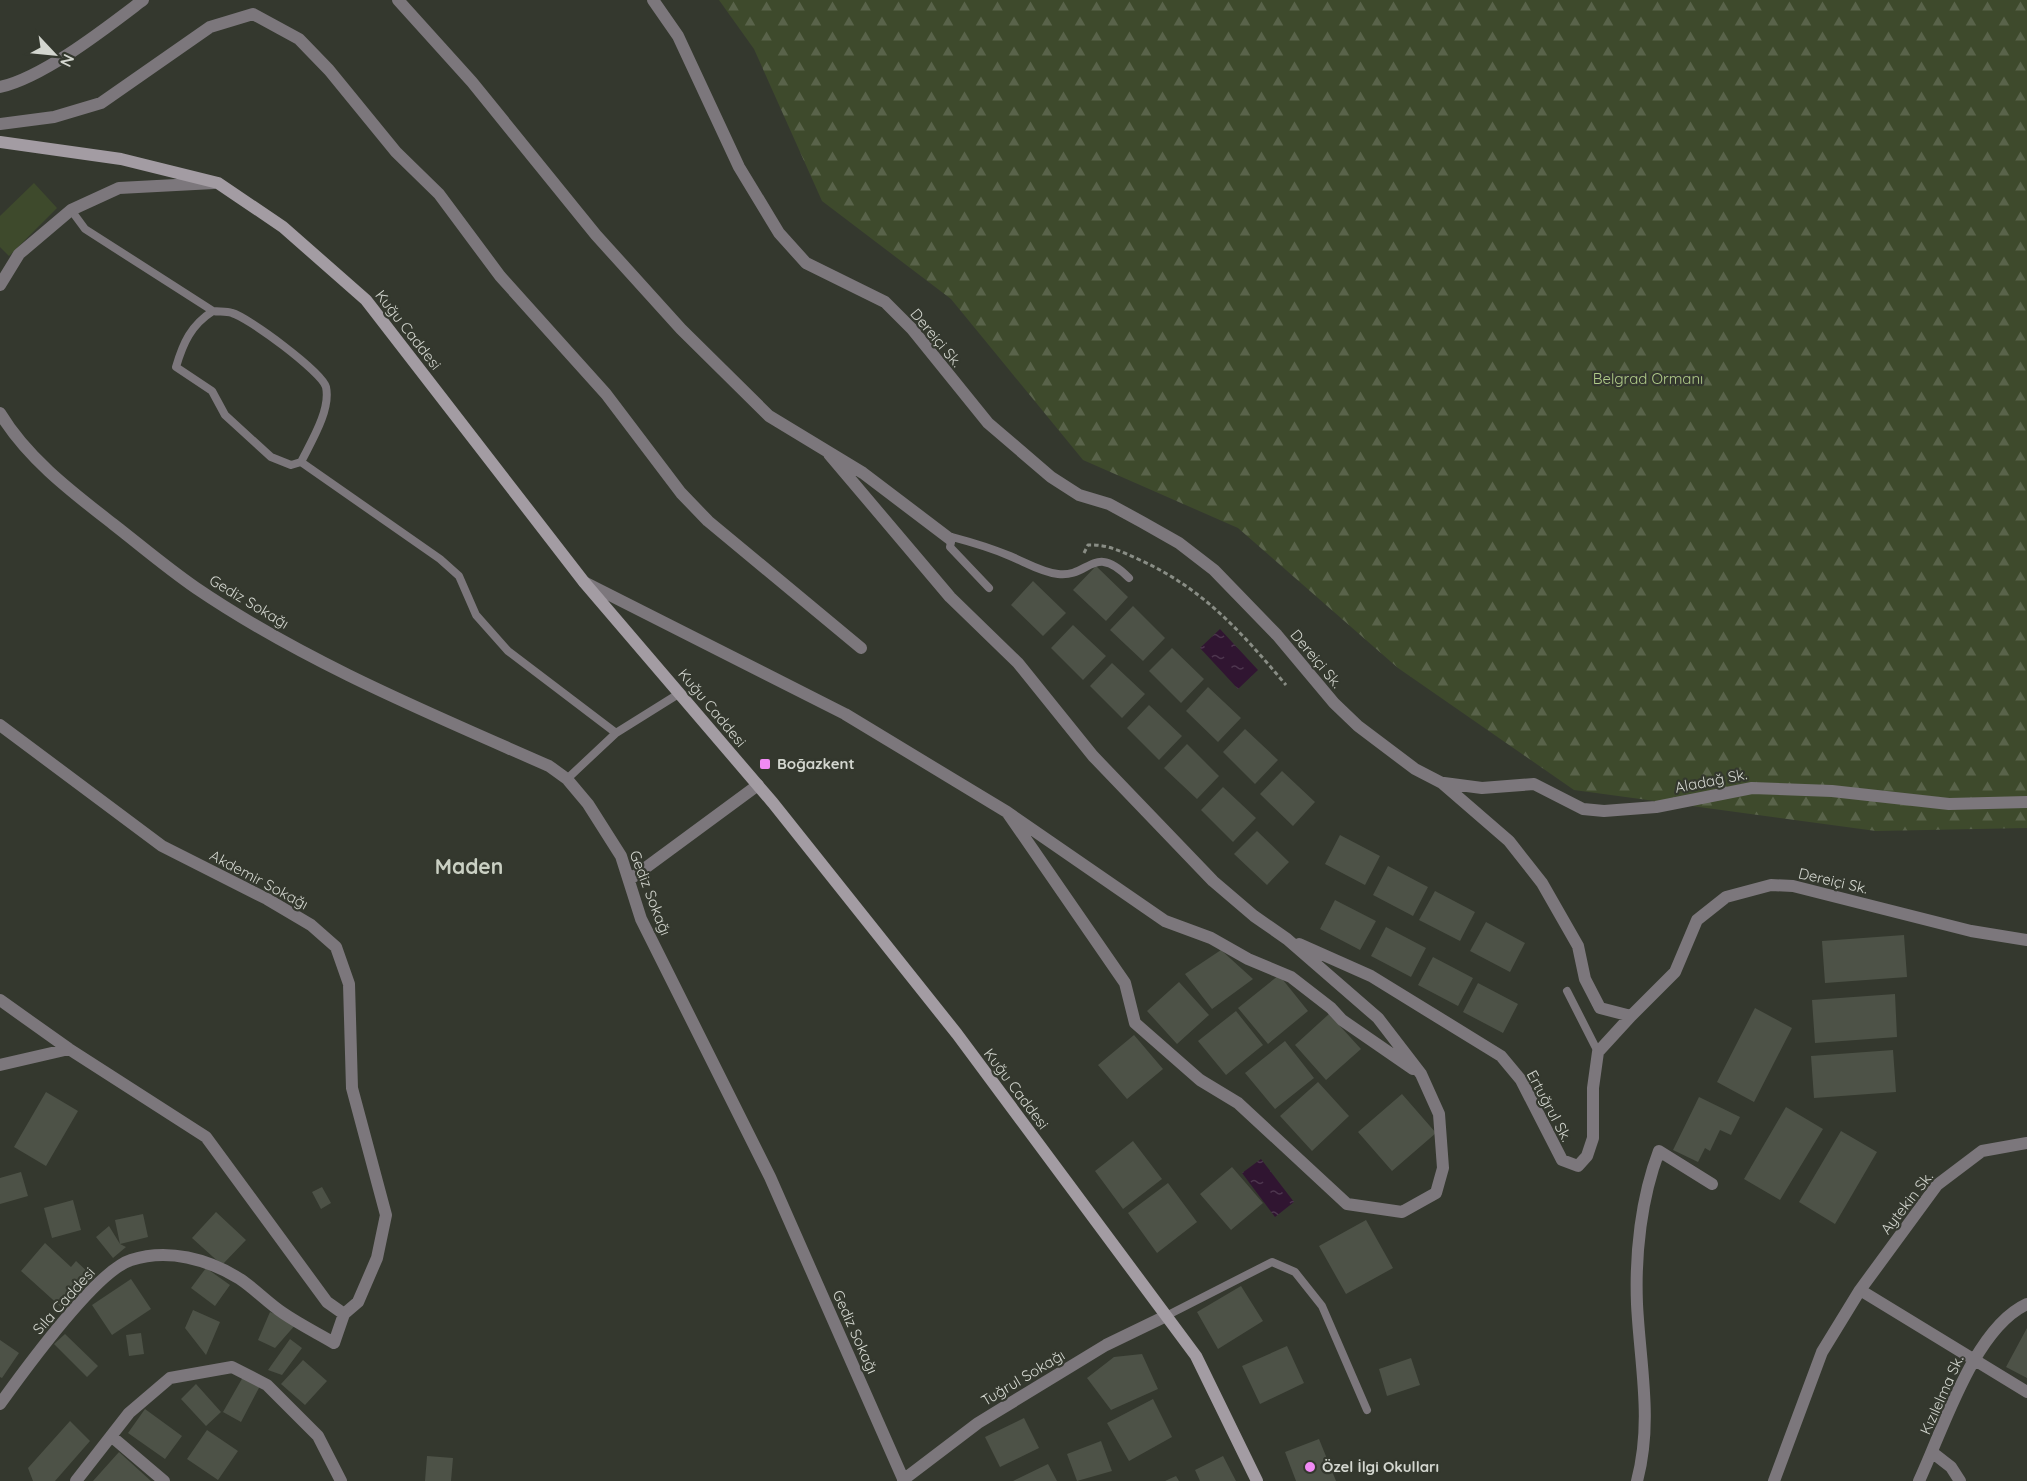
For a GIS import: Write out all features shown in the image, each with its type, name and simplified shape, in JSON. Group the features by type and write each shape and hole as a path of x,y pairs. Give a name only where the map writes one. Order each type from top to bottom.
{"street":[{"path":"0,87 17,84 50,64 143,0"},
{"path":"399,0 472,82 596,236 681,329 769,416 863,473 950,539"},
{"name":"Dereiçi Sk.","path":"653,0 678,36 739,167 779,233 806,263 885,302 912,328 988,423 1051,477 1079,495 1109,504 1179,543 1214,570 1277,635 1334,703 1358,726 1415,769 1442,783 1509,841 1542,883 1578,946 1585,979 1600,1008 1631,1016 1675,972 1697,920 1726,897 1771,885 1793,886 1971,932 2027,940"},
{"path":"0,124 54,117 100,103 210,27 245,16 253,14 299,39 329,70 396,152 439,194 500,276 606,394 681,493 708,521 861,648"},
{"name":"Kuğu Caddesi","path":"0,142 120,159 218,183 283,227 366,300 584,582 758,785 957,1034 1196,1356 1257,1481"},
{"path":"0,285 19,254 71,210 119,188 218,183"},
{"name":"Gediz Sokağı","path":"0,413 11,431 66,487 195,588 267,631 374,688 549,766 567,779 588,804 621,856 641,920 770,1178 904,1480"},
{"path":"830,454 950,597 1018,663 1093,756 1213,881 1254,916 1287,939 1378,1018 1421,1074 1439,1114 1443,1168 1436,1193 1402,1212 1347,1204 1238,1103 1200,1080 1135,1023 1125,983 1007,812"},
{"path":"584,582 845,714 1007,812 1165,921 1211,938 1248,959 1291,977 1342,1020 1421,1074"},
{"name":"Akdemir Sokağı","path":"0,724 162,846 267,899 311,925 336,947 349,984 352,1088 386,1215 377,1258 358,1302 344,1314"},
{"name":"Aladağ Sk.","path":"1442,783 1482,788 1534,784 1583,809 1604,811 1656,807 1752,788 1832,791 1949,804 2027,802"},
{"path":"628,880 758,785"},
{"name":"Ertuğrul Sk.","path":"1287,939 1371,976 1501,1056 1521,1080 1562,1160 1578,1167 1587,1156 1593,1138 1593,1088 1598,1052"},
{"path":"0,1000 69,1049 206,1137 327,1302 344,1314"},
{"path":"1598,1052 1631,1016"},
{"path":"0,1065 69,1049"},
{"name":"Aytekin Sk.","path":"1774,1481 1822,1352 1860,1290 1937,1185 1982,1151 2027,1143"},
{"path":"1637,1481 1647,1429 1637,1303 1638,1259 1646,1196 1659,1150 1712,1184"},
{"name":"Sıla Caddesi","path":"0,1404 32,1359 105,1276 130,1260 180,1254 205,1263 240,1279 282,1313 334,1343 344,1314"},
{"path":"1860,1290 2027,1392"},
{"name":"Kızılelma Sk.","path":"1919,1481 1973,1361 1998,1324 2027,1304"},
{"name":"Tuğrul Sokağı","path":"904,1480 978,1422 1106,1345 1166,1316"},
{"path":"76,1481 129,1413 170,1378 232,1366 267,1385 318,1436 341,1481"},
{"path":"111,1436 164,1481"},
{"path":"1933,1453 1951,1467 1960,1481"}],"lane":[{"path":"71,210 85,229 213,311 234,313 278,342 318,374 326,387 326,403 301,462"},
{"path":"213,311 198,321 182,345 176,368 212,392 225,415 271,457 291,465 301,462"},
{"path":"301,462 440,559 459,576 476,615 508,651 616,733"},
{"path":"988,588 950,547 952,537 1061,575 1100,561 1117,566 1129,579"},
{"path":"567,779 616,733 680,693"},
{"path":"1567,991 1598,1052"},
{"path":"1166,1316 1272,1262 1295,1272 1323,1306 1367,1410"}],"path":[{"path":"1106,544 1173,575 1195,591 1229,620 1286,686"}],"green space":[{"name":"Belgrad Ormanı","path":"719,0 2027,0 2027,828 1876,831 1574,790 1398,668 1238,528 1083,460 951,299 822,201 754,49"},
{"path":"34,183 57,208 9,256 0,247 0,216"}],"water":[{"path":"1220,629 1258,670 1238,689 1200,648"},
{"path":"1261,1159 1294,1202 1275,1217 1242,1173"}],"building":[{"path":"1096,566 1128,597 1106,621 1073,590"},
{"path":"1033,581 1066,613 1043,636 1011,605"},
{"path":"1133,606 1165,638 1143,661 1110,630"},
{"path":"1073,625 1106,656 1083,680 1051,648"},
{"path":"1172,648 1204,679 1181,703 1149,671"},
{"path":"1112,663 1145,694 1122,718 1090,686"},
{"path":"1208,687 1241,718 1218,742 1186,711"},
{"path":"1149,705 1182,736 1159,760 1127,728"},
{"path":"1245,729 1278,760 1255,784 1223,752"},
{"path":"1187,744 1219,776 1197,799 1164,768"},
{"path":"1282,771 1315,802 1293,826 1260,794"},
{"path":"1223,787 1256,818 1233,842 1201,810"},
{"path":"1257,831 1289,862 1267,885 1234,854"},
{"path":"1340,835 1380,856 1365,885 1325,864"},
{"path":"1388,866 1428,887 1413,916 1373,895"},
{"path":"1435,891 1475,912 1460,941 1419,920"},
{"path":"1335,900 1376,921 1360,950 1320,929"},
{"path":"1486,922 1525,943 1510,972 1470,951"},
{"path":"1386,927 1426,948 1411,977 1371,956"},
{"path":"1904,935 1907,977 1825,983 1822,941"},
{"path":"1221,950 1253,979 1212,1009 1185,974"},
{"path":"1433,957 1473,978 1458,1006 1418,985"},
{"path":"1279,975 1308,1011 1268,1044 1238,1008"},
{"path":"1179,982 1209,1015 1177,1044 1147,1011"},
{"path":"1478,983 1518,1004 1503,1033 1463,1012"},
{"path":"1895,994 1897,1037 1815,1043 1812,1000"},
{"path":"1755,1008 1792,1028 1754,1102 1717,1082"},
{"path":"1236,1011 1263,1045 1226,1075 1198,1041"},
{"path":"1329,1014 1361,1049 1326,1080 1295,1045"},
{"path":"1134,1035 1163,1069 1127,1099 1098,1065"},
{"path":"1285,1041 1314,1078 1275,1109 1245,1073"},
{"path":"1893,1050 1896,1092 1814,1098 1811,1056"},
{"path":"1318,1082 1349,1116 1312,1151 1280,1116"},
{"path":"46,1092 78,1111 46,1166 14,1147"},
{"path":"1402,1094 1436,1133 1392,1171 1358,1132"},
{"path":"1699,1097 1740,1117 1731,1135 1720,1130 1710,1151 1705,1148 1698,1162 1673,1150"},
{"path":"1786,1107 1823,1129 1780,1200 1744,1179"},
{"path":"1841,1131 1877,1152 1835,1224 1799,1202"},
{"path":"1133,1141 1162,1179 1123,1209 1095,1171"},
{"path":"1232,1167 1263,1203 1231,1230 1200,1194"},
{"path":"21,1172 28,1196 0,1204 0,1178"},
{"path":"1168,1183 1197,1222 1157,1253 1128,1213"},
{"path":"322,1187 331,1203 321,1209 312,1192"},
{"path":"73,1200 81,1230 52,1238 44,1208"},
{"path":"216,1212 246,1240 222,1265 192,1238"},
{"path":"143,1214 148,1237 120,1244 115,1220"},
{"path":"1366,1220 1393,1268 1346,1294 1319,1246"},
{"path":"109,1226 120,1244 126,1247 113,1258 96,1237"},
{"path":"45,1243 71,1267 76,1261 91,1275 62,1308 21,1271"},
{"path":"206,1268 230,1285 215,1306 191,1288"},
{"path":"131,1279 151,1309 112,1335 92,1305"},
{"path":"1241,1286 1263,1321 1218,1349 1197,1312"},
{"path":"193,1310 220,1322 206,1355 185,1328"},
{"path":"270,1312 297,1323 275,1348 258,1340"},
{"path":"2027,1328 2027,1378 2006,1367"},
{"path":"141,1333 144,1354 129,1356 126,1335"},
{"path":"65,1334 98,1366 87,1377 54,1344"},
{"path":"290,1339 302,1348 282,1375 268,1370"},
{"path":"0,1340 19,1353 2,1378 0,1377"},
{"path":"1287,1346 1304,1383 1260,1404 1242,1366"},
{"path":"1142,1354 1158,1389 1111,1410 1087,1378 1114,1357"},
{"path":"1411,1358 1420,1385 1387,1396 1379,1369"},
{"path":"303,1360 327,1381 305,1405 281,1384"},
{"path":"243,1377 260,1386 241,1422 223,1412"},
{"path":"196,1384 221,1412 206,1426 181,1399"},
{"path":"1153,1399 1172,1437 1129,1461 1107,1423"},
{"path":"145,1409 182,1436 165,1459 128,1433"},
{"path":"1024,1418 1039,1448 1000,1467 985,1437"},
{"path":"70,1421 90,1441 55,1481 33,1481 28,1468"},
{"path":"207,1430 238,1451 218,1480 187,1459"},
{"name":"Özel İlgi Okulları","path":"1319,1439 1336,1481 1296,1481 1285,1452"},
{"path":"1101,1441 1112,1471 1077,1481 1067,1454"},
{"path":"119,1452 151,1481 93,1481"},
{"path":"427,1456 453,1458 451,1481 425,1481"},
{"path":"1223,1456 1236,1481 1200,1481 1195,1470"},
{"path":"1048,1464 1057,1481 1013,1481"},
{"path":"1176,1476 1179,1481 1165,1481"}],"place":[{"name":"Boğazkent","path":"765,764"},
{"name":"Özel İlgi Okulları","path":"1310,1467"}],"district":[{"name":"Maden","path":"469,867"}]}
